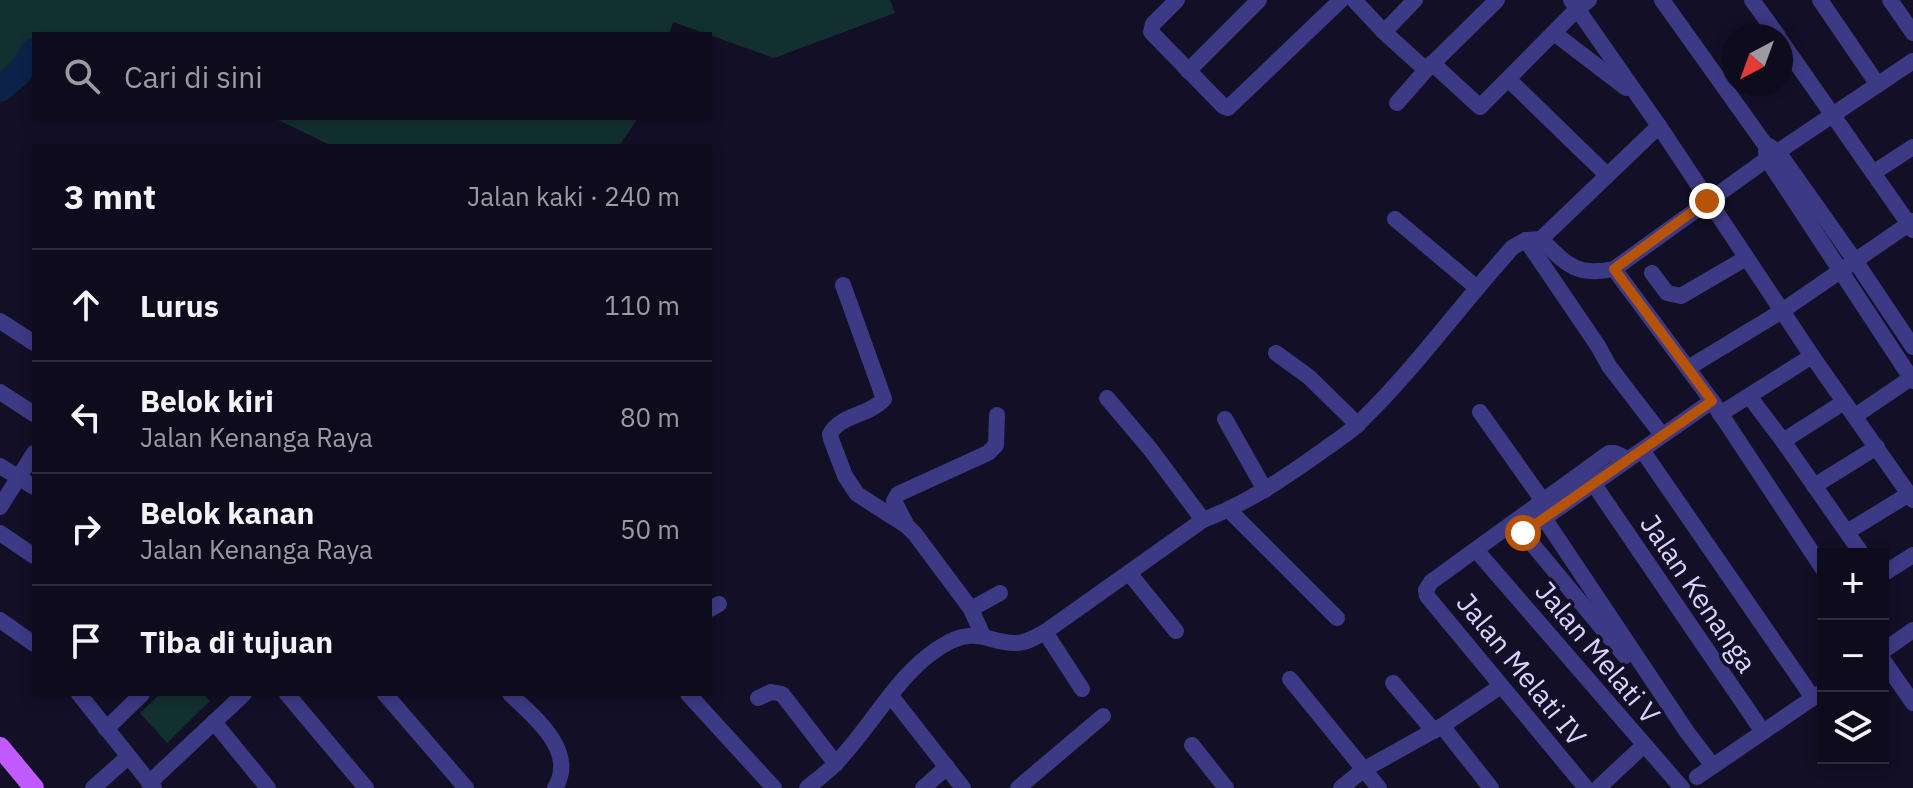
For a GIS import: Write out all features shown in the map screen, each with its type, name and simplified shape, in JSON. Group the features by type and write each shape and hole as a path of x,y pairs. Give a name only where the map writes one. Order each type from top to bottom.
{"main road":[{"path":"0,747 34,788"},
{"path":"0,765 19,788"}],"street":[{"path":"1177,0 1153,24 1153,35 1228,108 1341,0"},
{"path":"1188,71 1259,0"},
{"path":"1354,0 1384,32 1479,107 1554,33 1579,3 1707,201 1911,497 1847,532"},
{"path":"1384,32 1415,0"},
{"path":"1397,103 1429,66 1497,0"},
{"path":"1752,0 1769,24"},
{"path":"1820,0 1878,85"},
{"path":"1890,0 1913,33"},
{"path":"1670,3 1849,266 1913,348 1898,359"},
{"path":"1554,33 1639,98"},
{"path":"1688,368 1782,311 1912,225 1793,58"},
{"path":"1534,240 1573,268 1588,272 1614,269 1770,151 1833,116 1913,61"},
{"path":"1508,79 1607,175"},
{"path":"807,788 836,764 916,667 940,647 963,636 983,636 1013,643 1030,640 1203,520 1229,510 1290,475 1358,425 1513,247 1534,240 1659,126"},
{"path":"1873,173 1913,147"},
{"path":"1395,219 1477,288"},
{"path":"1534,240 1609,366 1662,435"},
{"path":"1652,273 1667,293 1681,296 1746,258"},
{"path":"1849,266 1912,380 1855,416"},
{"path":"1614,269 1716,408 1817,560"},
{"path":"843,285 884,399 877,406 836,424 830,434 845,476 857,494 915,534 971,609 983,636"},
{"path":"0,321 32,342"},
{"path":"1276,353 1309,377 1358,425"},
{"path":"1476,550 1593,483 1662,435 1716,408 1749,396 1812,356"},
{"path":"0,392 32,413"},
{"path":"1749,396 1858,548"},
{"path":"1107,398 1151,450 1203,520"},
{"path":"1783,441 1844,402"},
{"path":"1480,412 1687,732"},
{"path":"907,526 895,504 896,496 988,453 996,445 997,415"},
{"path":"1225,419 1265,490"},
{"path":"1814,486 1877,447"},
{"path":"1546,510 1609,453 1635,454 1817,694"},
{"path":"0,519 26,482 32,460"},
{"path":"0,466 26,482"},
{"path":"0,507 26,482"},
{"name":"Jalan Kenanga","path":"1593,483 1763,732"},
{"path":"1229,510 1337,618"},
{"path":"1518,527 1713,766"},
{"path":"0,533 32,555"},
{"name":"Jalan Melati IV","path":"1476,550 1431,582 1426,590 1427,596 1586,788"},
{"name":"Jalan Melati V","path":"1476,550 1682,788"},
{"path":"1889,570 1913,555"},
{"path":"1129,573 1176,631"},
{"path":"971,609 1000,593"},
{"path":"0,620 32,643"},
{"path":"1889,647 1913,630"},
{"path":"1045,632 1082,689"},
{"path":"1889,669 1913,703"},
{"path":"1290,679 1379,788"},
{"path":"1393,683 1491,788"},
{"path":"1341,788 1363,770 1438,729 1501,686"},
{"path":"758,698 771,692 782,694 836,764"},
{"path":"81,696 152,785 242,696"},
{"path":"106,729 140,696"},
{"path":"289,696 366,788"},
{"path":"387,696 466,788"},
{"path":"512,696 555,743 561,775 555,788"},
{"path":"690,696 774,788"},
{"path":"891,696 963,788"},
{"path":"1697,777 1817,696"},
{"path":"1025,786 1103,716"},
{"path":"214,722 268,788"},
{"path":"1192,745 1226,788"},
{"path":"1598,788 1643,746"},
{"path":"93,788 128,757"},
{"path":"923,788 947,767"}],"green space":[{"path":"0,0 890,0 895,13 774,58 712,36 712,32 701,32 673,22 670,32 32,32 32,70 0,96"},
{"path":"278,120 637,120 620,144 328,144"},
{"path":"158,696 205,696 210,701 167,743 140,713"}],"waterway":[{"path":"0,89 19,73 32,54"}],"route":[{"path":"1523,533 1712,401 1614,269 1707,201"}]}
